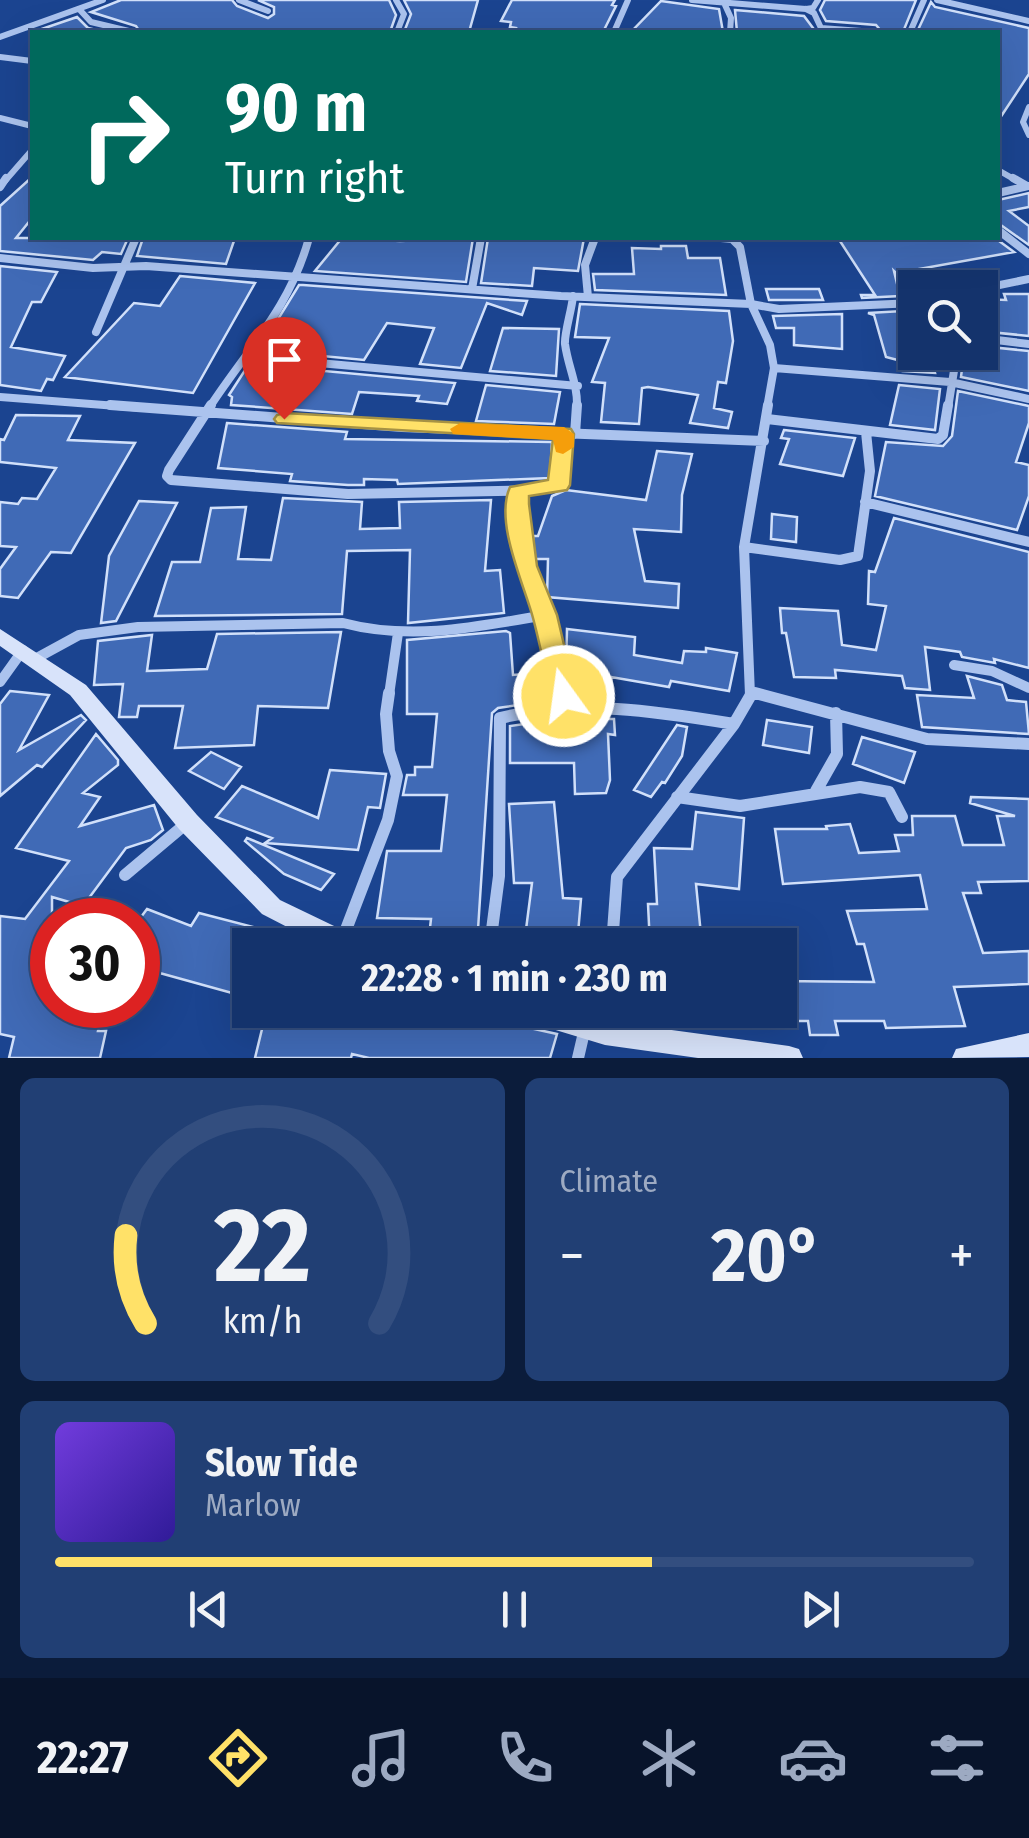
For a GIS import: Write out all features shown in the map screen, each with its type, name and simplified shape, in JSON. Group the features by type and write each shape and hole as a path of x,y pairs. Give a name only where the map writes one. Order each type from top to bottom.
{"street":[{"path":"0,37 103,0"},
{"path":"239,0 268,11"},
{"path":"396,0 404,14 398,30"},
{"path":"615,30 628,0"},
{"path":"692,0 806,9 813,8 818,0"},
{"path":"911,30 924,0"},
{"path":"937,0 1029,21"},
{"path":"726,5 730,30"},
{"path":"78,9 91,22 125,30"},
{"path":"806,9 814,13 819,28 848,30"},
{"path":"0,57 30,61"},
{"path":"1029,107 1022,122 1029,135"},
{"path":"0,118 30,126"},
{"path":"0,187 30,152"},
{"path":"0,163 16,164"},
{"path":"1000,171 1028,186"},
{"path":"1000,193 1028,186"},
{"path":"1000,232 1029,254"},
{"path":"96,332 135,240"},
{"path":"308,240 298,277 250,357 236,365 169,470 167,476 171,480 348,494 518,492 559,485 578,386 564,340 571,323 572,296"},
{"path":"472,289 481,240"},
{"path":"588,297 585,265 596,240"},
{"path":"614,928 618,877 734,724 752,692 744,547 774,368 770,346 752,304 740,247 729,240"},
{"path":"0,258 588,297 752,304 779,309 898,304"},
{"path":"998,285 1029,279"},
{"path":"998,340 1029,344"},
{"path":"250,357 578,386"},
{"path":"774,368 950,382 1029,399"},
{"path":"767,418 938,439 943,435 953,370"},
{"path":"0,397 205,414 764,441"},
{"path":"744,547 840,560 858,556 870,471 866,432"},
{"path":"518,492 526,566 545,615 559,682 570,708"},
{"path":"865,502 1029,542"},
{"path":"0,682 29,655 80,635 138,627 342,623 367,632 398,633 457,630 545,615"},
{"path":"350,928 388,820 397,776 389,751 386,714 398,633"},
{"path":"0,636 78,690 188,822 271,907 312,928"},
{"path":"954,665 992,671 1029,688"},
{"path":"752,692 927,739 1029,744"},
{"path":"492,928 499,876 500,718 570,708 679,715 734,724"},
{"path":"816,792 837,754 836,712"},
{"path":"678,797 740,806 785,802 816,792 860,786 888,792 902,817"},
{"path":"125,875 188,822"},
{"path":"578,1058 596,1028"},
{"path":"626,1028 789,1058"},
{"path":"966,1058 1011,1051"}],"building":[{"path":"121,0 232,0 237,6 268,18 274,14 274,7 258,0 389,0 396,15 391,30 139,30 91,12"},
{"path":"404,0 478,0 470,30 405,30 411,14"},
{"path":"512,0 615,0 612,5 616,6 604,30 516,30 510,27 511,22 501,21"},
{"path":"825,0 916,0 904,30 826,21 820,10"},
{"path":"661,1 719,9 723,30 633,30"},
{"path":"931,2 935,7 1029,28 1029,74 1000,118 1000,30 918,30"},
{"path":"735,10 804,16 814,30 737,30"},
{"path":"77,17 88,28 96,30 39,30"},
{"path":"30,179 30,220 16,238 127,240 121,254 102,252 93,260 0,251 0,206"},
{"path":"1029,193 1029,207 1009,211 1029,226 1029,245 1000,224 1000,200"},
{"path":"142,240 234,240 226,264 137,256"},
{"path":"340,240 473,240 466,282 315,271"},
{"path":"488,240 584,240 578,271 534,268 532,286 481,283"},
{"path":"839,240 998,240 1014,252 920,270 898,270 898,275 894,271 898,296 861,295 875,295"},
{"path":"686,246 688,258 720,258 726,295 595,290 593,274 634,274 632,248"},
{"path":"0,266 57,272 41,302 32,302 11,347 65,356 53,380 47,379 41,391 0,385"},
{"path":"180,276 255,283 193,393 65,377 134,303 160,306"},
{"path":"299,285 527,301 522,315 487,303 461,368 420,364 434,328 387,323 364,360 259,350"},
{"path":"766,289 819,289 823,300 769,300"},
{"path":"1004,294 1029,294 1029,336 998,333 998,300 1006,300"},
{"path":"580,304 729,311 733,341 726,383 718,382 714,408 732,412 728,428 690,423 698,395 648,387 642,388 639,424 601,422 605,383 592,382 609,338 575,337"},
{"path":"898,311 898,360 886,357 874,315 868,313"},
{"path":"842,314 842,349 794,345 794,328 776,328 773,316"},
{"path":"503,328 559,329 556,376 490,371"},
{"path":"998,348 1029,351 1029,391 961,377 962,370 998,370"},
{"path":"249,364 455,383 447,404 417,401 419,396 359,392 352,414 231,405 229,395"},
{"path":"934,370 935,373 903,371"},
{"path":"486,385 560,392 554,424 476,421"},
{"path":"899,385 940,389 935,430 890,425"},
{"path":"958,391 1029,406 1029,423 1016,462 1029,465 1029,496 1017,530 875,496 886,442 943,446 952,436"},
{"path":"16,415 80,416 68,440 135,443 71,553 51,552 18,598 0,596 0,569 16,547 0,546 0,502 18,504 22,498 37,499 56,468 0,462 0,439 4,440"},
{"path":"227,423 347,432 345,439 552,442 550,478 398,484 397,480 364,479 364,485 290,481 292,474 218,468"},
{"path":"784,430 855,438 843,476 780,464 789,439 781,438"},
{"path":"657,451 692,454 682,495 681,532 634,529 645,581 679,584 678,608 547,597 548,559 534,559 533,536 538,536 552,496 566,490 646,500"},
{"path":"283,498 362,502 360,529 400,528 399,502 491,500 485,571 500,570 504,613 408,623 410,550 347,551 342,614 155,616 172,562 200,562 211,508 246,507 238,559 271,560"},
{"path":"139,501 177,503 116,621 101,623 109,556"},
{"path":"772,514 797,517 796,542 771,539"},
{"path":"894,518 1029,552 1029,668 925,647 930,690 905,688 902,676 835,670 836,678 794,677 786,633 782,633 780,608 838,611 842,645 876,650 886,606 868,604 869,571 875,572"},
{"path":"567,629 635,637 634,655 682,663 684,651 706,652 706,648 737,653 729,691 671,681 669,687 611,677 613,699 578,698 566,671"},
{"path":"506,631 510,633 513,675 548,672 557,699 498,708 492,713 478,928 430,928 431,919 377,918 387,851 441,851 447,795 403,795 407,775 415,775 415,767 432,767 437,714 407,714 407,640"},
{"path":"341,632 328,708 258,706 254,745 175,748 183,706 139,706 137,717 119,717 123,684 94,685 98,641 152,635 147,671 207,669 217,634"},
{"path":"967,676 1002,685 1007,700 1026,702 1029,734 922,727 917,695 974,698"},
{"path":"10,691 49,695 19,750 81,715 86,720 42,767 37,765 0,796 0,704"},
{"path":"560,719 614,719 615,735 608,734 610,780 606,793 575,794 574,763 510,763 510,726"},
{"path":"767,720 812,727 809,753 763,745"},
{"path":"677,725 687,727 682,756 665,783 651,797 634,790"},
{"path":"96,734 118,765 83,793 100,797 80,826 154,805 163,830 151,840 126,848 89,898 41,898 69,861 16,848"},
{"path":"862,737 915,752 904,783 853,764"},
{"path":"211,752 241,767 224,789 189,771"},
{"path":"330,770 386,774 380,808 368,807 358,850 265,843 272,838 216,817 242,786 318,818"},
{"path":"971,797 1029,799 1029,881 978,882 981,893 963,893 983,953 1029,951 1029,984 954,987 965,1026 886,1028 884,1021 835,1021 838,1035 810,1035 808,1021 797,1021 797,981 874,982 864,944 857,944 847,911 927,909 920,875 783,884 775,829 827,829 826,826 850,824 859,853 899,851 895,835 913,835 912,816 955,816 963,845 1004,845 997,816 1015,816 970,803"},
{"path":"554,802 563,898 581,899 578,928 526,928 532,883 514,883 509,804"},
{"path":"696,812 744,818 739,889 696,884 700,928 649,928 648,904 657,904 654,848 692,849"},
{"path":"247,838 334,874 321,890 284,874 245,841"},
{"path":"30,912 30,1028 106,1031 100,1058 9,1058 14,1037 0,1034 0,916 25,919"},
{"path":"199,913 257,928 232,928 232,993 160,973 160,914 191,926"},
{"path":"262,1028 530,1028 557,1034 550,1058 369,1058 352,1054 351,1058 255,1058"}],"slow traffic":[{"path":"460,429 564,434 563,447"}],"route":[{"path":"284,419 564,434 559,485 518,492 518,504 526,566 545,615 564,696"}]}
